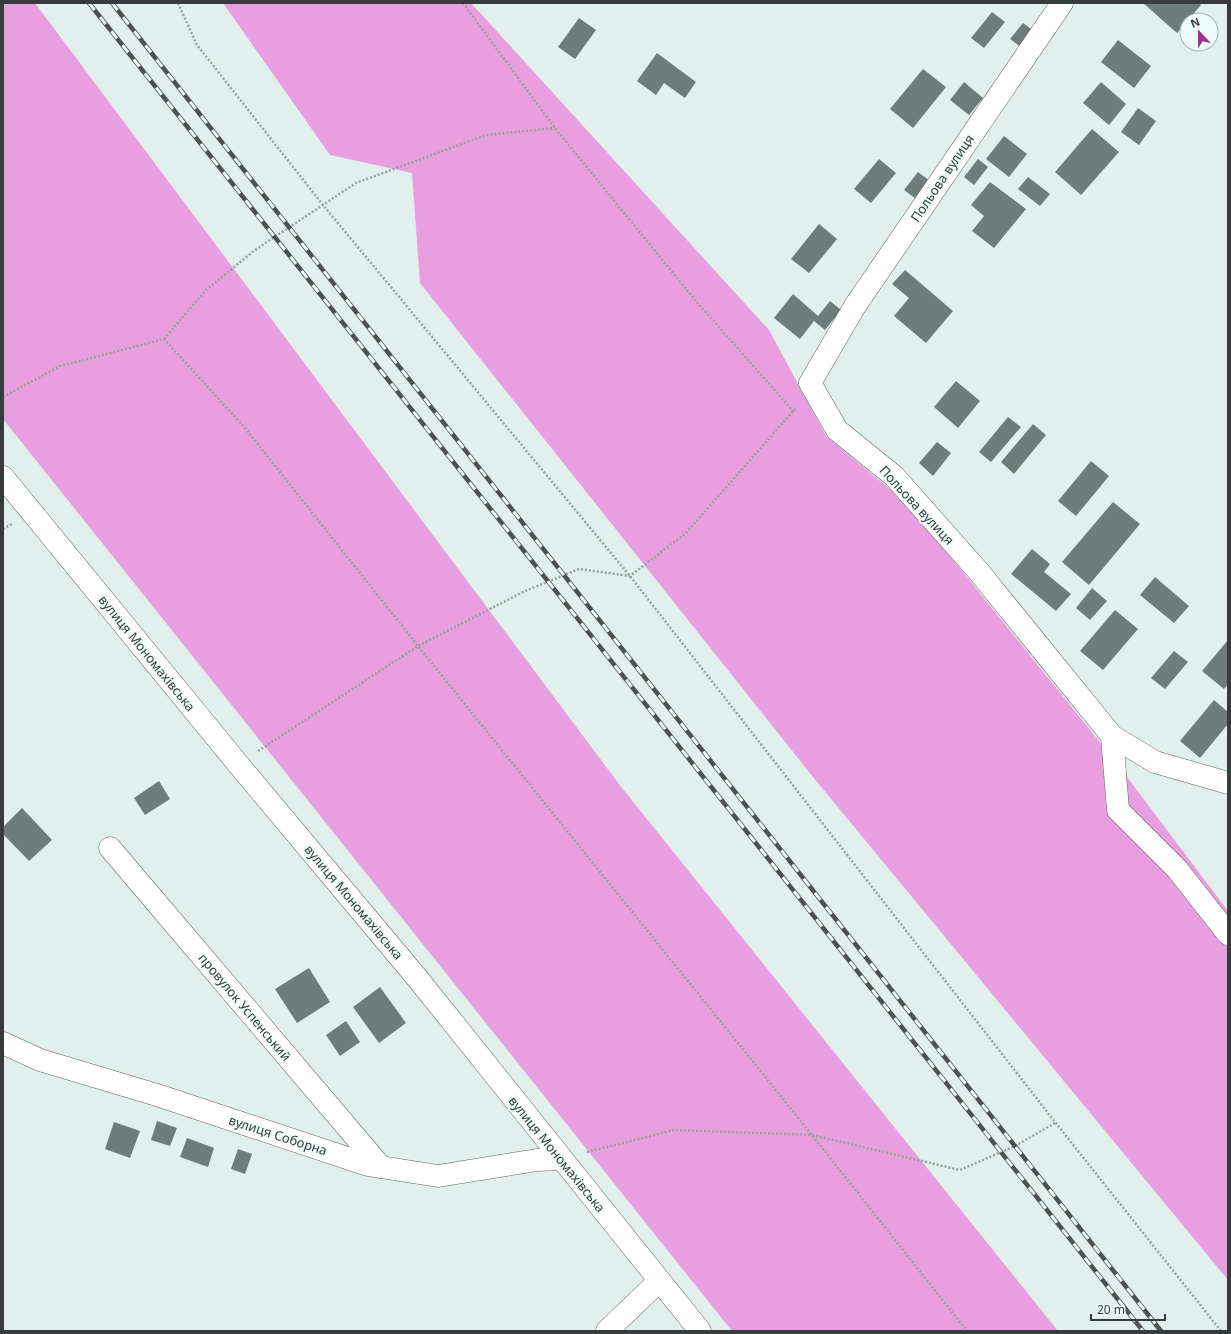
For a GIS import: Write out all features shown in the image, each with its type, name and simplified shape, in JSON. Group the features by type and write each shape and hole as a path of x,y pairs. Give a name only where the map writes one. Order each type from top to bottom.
{"street":[{"name":"Польова вулиця","path":"1062,3 855,306 810,383 837,430 894,476 978,572 1112,736 1155,762 1228,783"},
{"name":"вулиця Мономахівська","path":"3,477 238,764 418,980 700,1331"},
{"path":"1112,736 1118,810 1178,869 1228,934"},
{"name":"провулок Успенський","path":"110,848 381,1167"},
{"name":"вулиця Соборна","path":"3,1043 40,1060 157,1095 368,1165 438,1176 537,1160 561,1159"},
{"path":"607,1331 659,1280"}],"path":[{"path":"178,3 197,45 323,205 630,576 1055,1122 1221,1331"},
{"path":"463,3 555,128 695,300 794,412"},
{"path":"3,397 60,366 164,339 206,290 255,250 356,183 486,136 555,128"},
{"path":"164,339 245,428 418,646 812,1135 967,1331"},
{"path":"238,764 418,646 525,591 579,569 630,576 686,533 794,412 810,383"},
{"path":"561,1159 674,1130 812,1135 960,1170 1015,1146 1055,1122"}],"shaded area":[{"path":"3,3 35,3 622,788 1058,1331 732,1331 3,419"},
{"path":"223,3 471,3 769,330 826,436 909,505 1115,761 1228,911 1228,1280 813,777 420,283 412,173 330,155"}],"building":[{"path":"1143,3 1199,3 1201,5 1195,12 1179,12 1179,31 1177,33"},
{"path":"992,12 1005,22 984,48 971,38"},
{"path":"579,18 596,30 575,59 558,47"},
{"path":"1023,23 1034,31 1022,48 1010,39"},
{"path":"1118,40 1151,66 1134,88 1101,62"},
{"path":"657,53 696,82 685,98 664,83 656,95 637,81"},
{"path":"923,69 946,87 913,128 890,109"},
{"path":"964,82 983,98 969,115 950,100"},
{"path":"1101,82 1126,104 1109,125 1083,103"},
{"path":"1138,108 1156,121 1139,145 1121,132"},
{"path":"1092,129 1119,152 1081,195 1055,172"},
{"path":"1004,136 1027,154 1009,177 986,159"},
{"path":"879,159 896,173 871,203 854,189"},
{"path":"978,159 988,167 974,185 964,177"},
{"path":"918,172 930,181 916,199 904,190"},
{"path":"1028,177 1050,194 1040,206 1018,189"},
{"path":"990,182 1026,209 994,248 972,231 984,216 971,205"},
{"path":"819,224 837,239 809,273 791,259"},
{"path":"905,270 953,311 926,343 894,316 909,298 892,284"},
{"path":"793,294 818,316 830,301 841,310 825,330 814,321 800,339 774,318"},
{"path":"956,381 980,401 958,428 934,407"},
{"path":"1008,417 1021,427 991,462 979,452"},
{"path":"1033,424 1046,435 1014,474 1001,462"},
{"path":"937,442 951,453 933,476 919,463"},
{"path":"1091,461 1109,476 1076,516 1058,501"},
{"path":"1113,502 1140,524 1089,585 1062,562"},
{"path":"1032,549 1050,564 1044,572 1071,594 1056,611 1011,574"},
{"path":"1155,577 1189,606 1174,623 1140,595"},
{"path":"1092,588 1107,601 1090,620 1076,608"},
{"path":"1115,610 1138,629 1103,670 1080,651"},
{"path":"1228,640 1228,684 1224,689 1202,671"},
{"path":"1174,651 1188,662 1165,689 1151,678"},
{"path":"1214,700 1228,712 1228,724 1200,758 1180,741"},
{"path":"159,781 170,799 145,815 134,798"},
{"path":"22,808 52,840 29,861 3,834 3,827"},
{"path":"309,968 330,1002 297,1023 275,989"},
{"path":"380,987 406,1023 379,1043 353,1007"},
{"path":"346,1021 360,1042 340,1056 326,1035"},
{"path":"157,1121 177,1128 170,1146 151,1140"},
{"path":"114,1122 140,1131 130,1158 105,1149"},
{"path":"187,1138 214,1148 208,1167 180,1157"},
{"path":"238,1149 252,1154 245,1174 231,1169"}],"railway":[{"path":"89,3 1143,1331"},
{"path":"112,3 1161,1331"}]}
